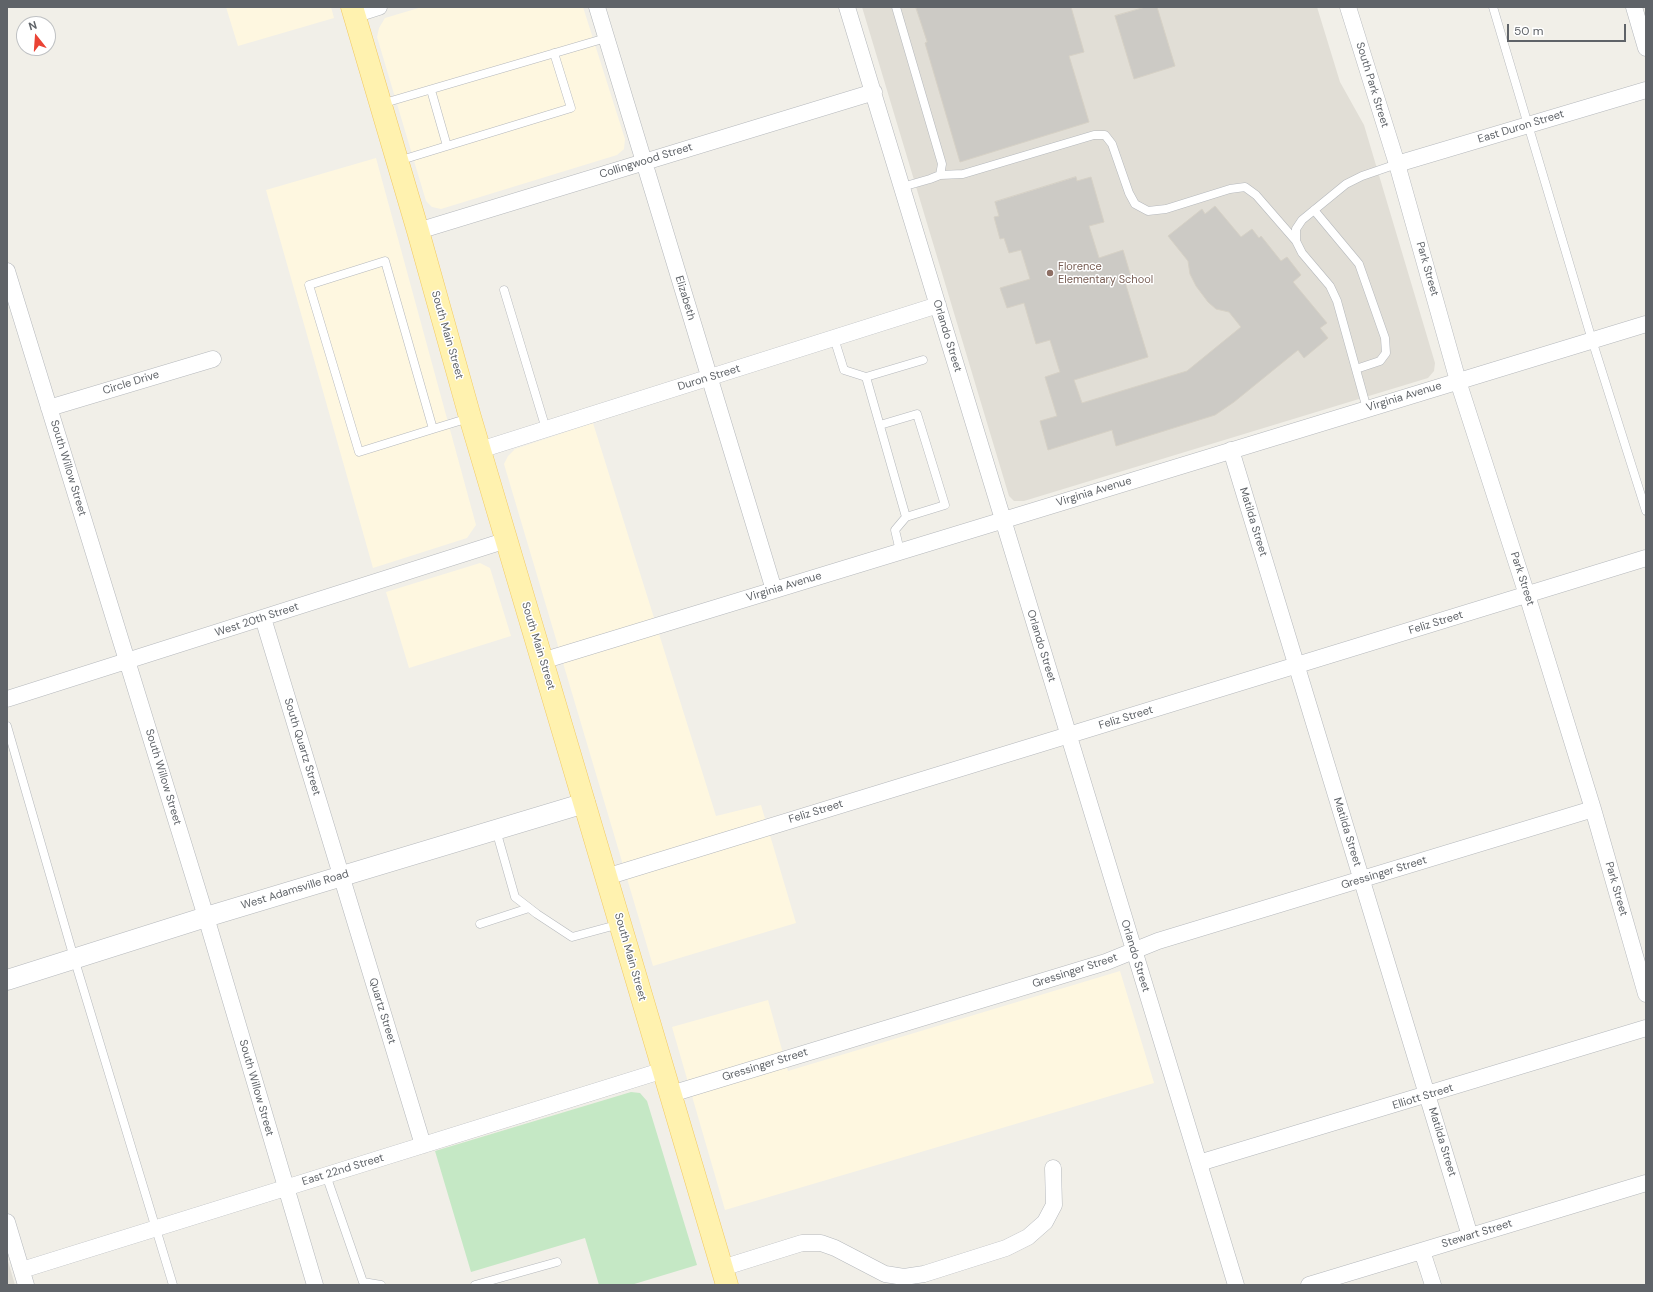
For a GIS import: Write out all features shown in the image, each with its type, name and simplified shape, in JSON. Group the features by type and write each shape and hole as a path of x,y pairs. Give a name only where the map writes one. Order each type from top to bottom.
{"main road":[{"name":"South Main Street","path":"353,11 418,231 470,418 724,1277"}],"street":[{"path":"353,11 379,7"},
{"name":"Elizabeth","path":"597,7 774,590"},
{"name":"Orlando Street","path":"847,7 1236,1285"},
{"name":"South Park Street","path":"1348,7 1397,164"},
{"path":"1634,7 1646,48"},
{"name":"East Duron Street","path":"1397,164 1646,90"},
{"name":"Collingwood Street","path":"418,231 874,92"},
{"name":"Park Street","path":"1397,164 1458,381 1527,595 1593,809 1646,994"},
{"name":"South Willow Street","path":"7,271 206,917 315,1285"},
{"name":"Duron Street","path":"480,450 938,305"},
{"name":"Virginia Avenue","path":"542,661 1646,324"},
{"name":"Circle Drive","path":"49,408 213,359"},
{"name":"Matilda Street","path":"1231,450 1470,1236"},
{"name":"West 20th Street","path":"7,699 507,540"},
{"name":"Feliz Street","path":"606,877 1646,558"},
{"name":"South Quartz Street","path":"262,618 340,877"},
{"name":"West Adamsville Road","path":"7,980 206,917 585,803"},
{"name":"Gressinger Street","path":"671,1094 1106,962 1158,941 1593,809"},
{"name":"Quartz Street","path":"340,877 423,1145"},
{"name":"Elliott Street","path":"1199,1163 1646,1028"},
{"name":"East 22nd Street","path":"24,1278 156,1229 664,1070"},
{"path":"724,1277 802,1243 821,1244 835,1248 885,1274 904,1277 924,1274 1006,1248 1028,1237 1045,1222 1054,1205 1053,1168"},
{"name":"Stewart Street","path":"1308,1285 1646,1183"},
{"path":"7,1222 24,1278"},
{"path":"1422,1251 1433,1285"}],"lane":[{"path":"896,7 942,164 940,175"},
{"path":"1492,7 1592,340 1646,511"},
{"path":"380,104 606,38"},
{"path":"397,161 571,108 554,53"},
{"path":"430,90 447,146"},
{"path":"902,187 940,175 962,174 1094,135 1105,136 1112,144 1129,193 1135,204 1148,211 1166,209 1230,189 1244,187 1256,195 1296,241 1302,253 1330,286 1337,301 1367,409"},
{"path":"1296,241 1296,229 1302,220 1346,184 1362,176 1397,164"},
{"path":"1314,210 1359,264 1385,338 1386,353 1380,361 1356,369"},
{"path":"433,429 384,262 309,285 359,452 470,418"},
{"path":"504,290 546,429"},
{"path":"834,338 844,370 866,378 923,360"},
{"path":"866,378 906,517"},
{"path":"880,425 918,414 945,505 906,517 895,530 900,551"},
{"path":"7,726 74,958 174,1285"},
{"path":"496,830 515,897 529,908 572,937 620,924"},
{"path":"480,924 529,908"},
{"path":"326,1175 363,1282 381,1285"},
{"path":"475,1285 557,1262"}],"shaded area":[{"path":"226,7 331,7 334,18 238,46"},
{"path":"422,7 583,7 625,139 624,149 617,155 441,209 432,207 426,201 377,37 379,28 385,18"},
{"path":"862,7 1317,7 1340,82 1364,125 1435,363 1434,371 1428,378 1024,501 1014,501 1009,496"},
{"path":"376,158 476,525 467,538 373,568 266,190"},
{"path":"593,423 716,816 761,805 796,923 653,966 504,464 508,456 515,449"},
{"path":"480,563 490,568 511,636 409,668 386,592"},
{"path":"1120,971 1154,1083 725,1210 672,1027 768,1000 788,1071"},
{"path":"7,1258 15,1285 7,1285"}],"green space":[{"path":"631,1092 640,1093 647,1101 697,1265 631,1285 599,1285 585,1238 471,1272 435,1151"}],"building":[{"path":"916,7 1071,7 1084,52 1069,56 1089,122 960,162"},
{"path":"1146,7 1157,7 1175,66 1134,79 1115,16"},
{"path":"1076,177 1077,181 1091,177 1104,222 1089,226 1099,258 1123,250 1132,280 1125,282 1148,357 1074,380 1082,403 1187,371 1241,327 1229,312 1216,309 1208,302 1196,286 1190,274 1188,261 1168,236 1202,209 1205,214 1215,206 1241,237 1252,229 1259,238 1261,236 1281,261 1287,257 1301,275 1293,282 1327,323 1320,328 1328,338 1304,358 1298,350 1234,402 1215,415 1116,446 1112,430 1048,450 1040,421 1057,416 1045,377 1060,372 1050,340 1036,344 1024,303 1007,308 1000,288 1030,279 1021,250 1009,253 1004,238 1000,239 994,217 999,216 995,202"}],"place":[{"name":"Florence Elementary School","path":"1050,273"}]}
